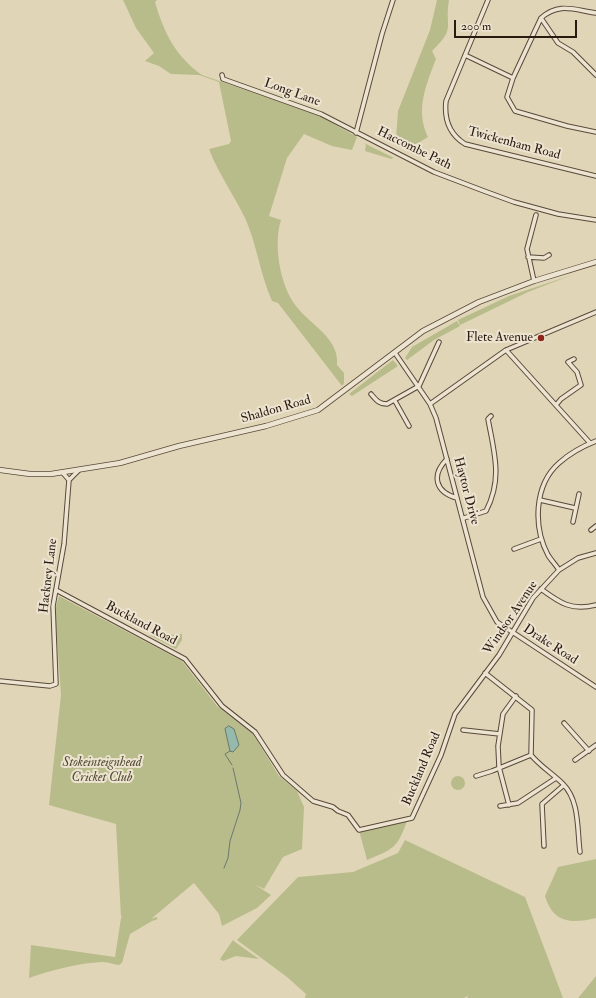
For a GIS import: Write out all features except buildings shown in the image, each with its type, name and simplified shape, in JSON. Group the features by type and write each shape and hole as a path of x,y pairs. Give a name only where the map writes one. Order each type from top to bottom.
{"street":[{"name":"Haccombe Path","path":"393,0 382,34 356,133 434,172 490,194 558,214 596,220"},
{"name":"Twickenham Road","path":"488,0 446,101 446,119 458,139 465,144 596,176"},
{"path":"596,13 559,7 541,18 513,78 507,97 515,111 596,132"},
{"path":"541,18 558,43 573,52 596,75"},
{"path":"465,55 513,78"},
{"name":"Long Lane","path":"222,74 223,79 321,114 356,133"},
{"path":"534,280 527,249 536,216"},
{"path":"528,257 544,258 549,255"},
{"name":"Shaldon Road","path":"0,470 30,474 63,473 120,463 179,446 266,426 318,410 423,331 467,308 534,280 596,262"},
{"path":"430,404 506,350 596,312"},
{"path":"371,394 382,404 395,401 418,386 439,342"},
{"path":"506,350 590,443"},
{"name":"Haytor Drive","path":"395,353 430,404 436,418 457,498 464,518 483,597 497,622 512,633"},
{"path":"556,405 561,399 581,385 577,372 568,362 574,359"},
{"path":"395,401 409,426"},
{"path":"464,518 486,511 493,495 497,480 488,419 491,416"},
{"path":"559,570 548,556 541,539 538,517 544,484 558,464 590,443 596,441"},
{"path":"447,459 439,467 437,476 441,490 446,495 457,498"},
{"path":"63,473 69,480 79,470"},
{"name":"Hackney Lane","path":"0,681 50,686 56,684 53,606 64,544 69,480"},
{"path":"572,522 579,494"},
{"path":"540,500 575,508"},
{"path":"590,530 596,526"},
{"path":"514,549 541,539"},
{"name":"Windsor Avenue","path":"485,673 541,589 559,570 578,558 596,553"},
{"path":"541,589 560,603 579,608 596,605"},
{"name":"Buckland Road","path":"56,590 184,659 222,706 255,732 283,775 313,801 333,807 348,815 359,830 412,818 441,755 454,714 485,673"},
{"name":"Drake Road","path":"512,633 596,687"},
{"path":"485,673 532,710 531,755 564,785 572,795 575,804 580,852"},
{"path":"510,805 499,767 498,746 504,714 516,696"},
{"path":"564,723 589,751"},
{"path":"463,730 500,734"},
{"path":"575,760 596,745"},
{"path":"476,776 531,755"},
{"path":"500,806 510,805 526,799 556,778"},
{"path":"544,846 542,804 564,785"}],"green space":[{"path":"123,0 157,0 155,2 162,24 172,43 185,60 202,75 320,116 357,137 352,150 332,146 304,134 287,158 269,216 281,220 278,252 282,276 290,298 302,313 329,339 334,347 337,355 337,365 344,373 344,383 342,386 278,303 272,301 245,218 217,167 209,149 229,144 231,141 219,82 199,75 171,74 159,66 145,61 154,53 136,28"},
{"path":"437,0 449,0 448,27 447,32 440,43 432,51 436,59 423,98 422,117 428,137 416,144 408,145 396,139 398,111 430,30"},
{"path":"364,143 394,158 391,159 365,151 366,145"},
{"path":"572,275 528,292 460,325 458,320 509,296"},
{"path":"457,321 460,326 434,340 407,360 405,358 412,347"},
{"path":"393,360 398,366 352,396 349,394"},
{"name":"Stokeinteignhead Cricket Club","path":"59,596 182,661 217,706 253,734 279,776 297,791 304,807 302,849 283,857 264,889 254,884 271,895 257,908 222,926 219,914 194,883 151,919 156,917 158,919 130,934 122,963 119,965 102,962 74,965 29,978 31,945 115,957 121,918 123,915 121,917 116,824 49,805 61,695 55,610"},
{"path":"182,634 182,640 176,649 149,635 157,636"},
{"path":"458,776 463,778 465,783 463,788 458,790 453,788 451,783 453,778"},
{"path":"407,821 397,843 393,847 367,860 359,830"},
{"path":"405,840 525,897 563,998 467,998 468,996 464,998 305,998 306,994 287,977 237,940 298,877 353,872 398,853"},
{"path":"596,859 596,918 571,921 558,916 548,905 545,896 558,867"},
{"path":"233,940 259,959 236,956 223,961 220,959"},
{"path":"596,976 596,998 578,998 579,997"}],"shaded area":[{"path":"229,726 234,729 239,745 233,752 230,751 225,729"}],"waterway":[{"path":"230,751 225,754 232,765"},
{"path":"224,868 228,858 230,841 241,803 233,768"}],"place":[{"name":"Flete Avenue","path":"541,338"}]}
